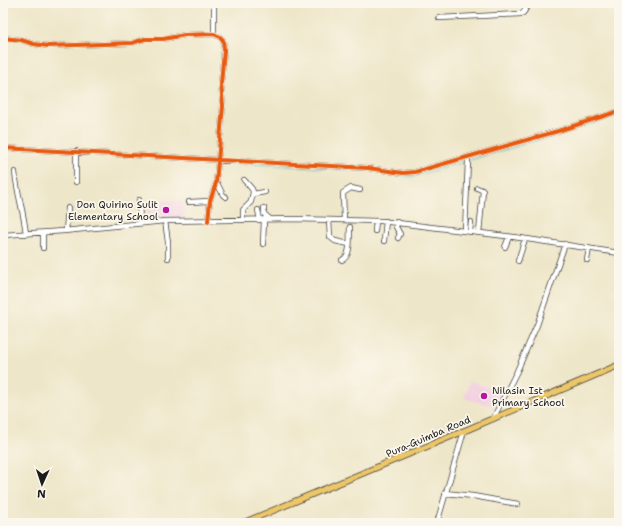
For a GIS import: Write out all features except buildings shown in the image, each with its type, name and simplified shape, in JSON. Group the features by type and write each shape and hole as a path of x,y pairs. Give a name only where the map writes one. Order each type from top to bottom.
{"main road":[{"name":"Pura-Guimba Road","path":"243,523 493,419 619,364"}],"street":[{"path":"214,3 214,34"},
{"path":"439,18 521,14 526,10 528,3"},
{"path":"3,38 48,46 79,46 132,43 145,39 163,39 185,35 214,34 220,36 223,40 224,50 222,106 216,183 210,201 208,221"},
{"path":"3,148 368,168 406,173 558,131 619,110"},
{"path":"76,151 76,182"},
{"path":"468,161 468,231"},
{"path":"15,172 17,191 24,213 26,234"},
{"path":"243,220 243,210 251,202 253,194 252,189 244,180"},
{"path":"216,183 218,184 223,195 226,197"},
{"path":"344,220 343,193 351,188 360,190"},
{"path":"477,188 483,191 479,233"},
{"path":"253,194 265,192"},
{"path":"139,200 140,223"},
{"path":"189,202 210,201"},
{"path":"66,231 68,208"},
{"path":"264,208 264,214 270,219"},
{"path":"258,210 262,220 263,244"},
{"path":"3,235 43,233 165,221 270,219 386,221 565,244 619,254"},
{"path":"329,220 330,237 349,244"},
{"path":"165,221 168,242 168,258"},
{"path":"376,221 376,231"},
{"path":"384,241 386,221"},
{"path":"397,222 396,227 400,234 398,238"},
{"path":"468,231 472,222"},
{"path":"342,260 345,259 348,254 350,227"},
{"path":"500,230 501,235"},
{"path":"43,233 43,248"},
{"path":"505,247 509,237"},
{"path":"518,261 525,239"},
{"path":"493,419 517,371 537,325 565,244"},
{"path":"587,260 589,248"},
{"path":"437,523 464,431"},
{"path":"445,493 473,496 518,504"}],"shaded area":[{"name":"Don Quirino Sulit Elementary School","path":"146,200 183,201 185,220 148,221"},
{"name":"Nilasin Ist Primary School","path":"470,381 504,393 498,408 464,398"}],"waterway":[{"path":"470,160 579,128 619,114"},
{"path":"189,160 216,162"},
{"path":"383,172 412,177 467,161"},
{"path":"219,162 372,171"}],"cycle path":[{"path":"3,38 48,46 132,43 145,39 163,39 185,35 214,34 220,37 223,40 224,50 221,84 223,106 216,183 210,201 208,221"},
{"path":"3,148 368,168 403,173 415,172 558,131 619,111"}],"place":[{"name":"Don Quirino Sulit Elementary School","path":"166,210"},
{"name":"Nilasin Ist Primary School","path":"484,396"}]}
